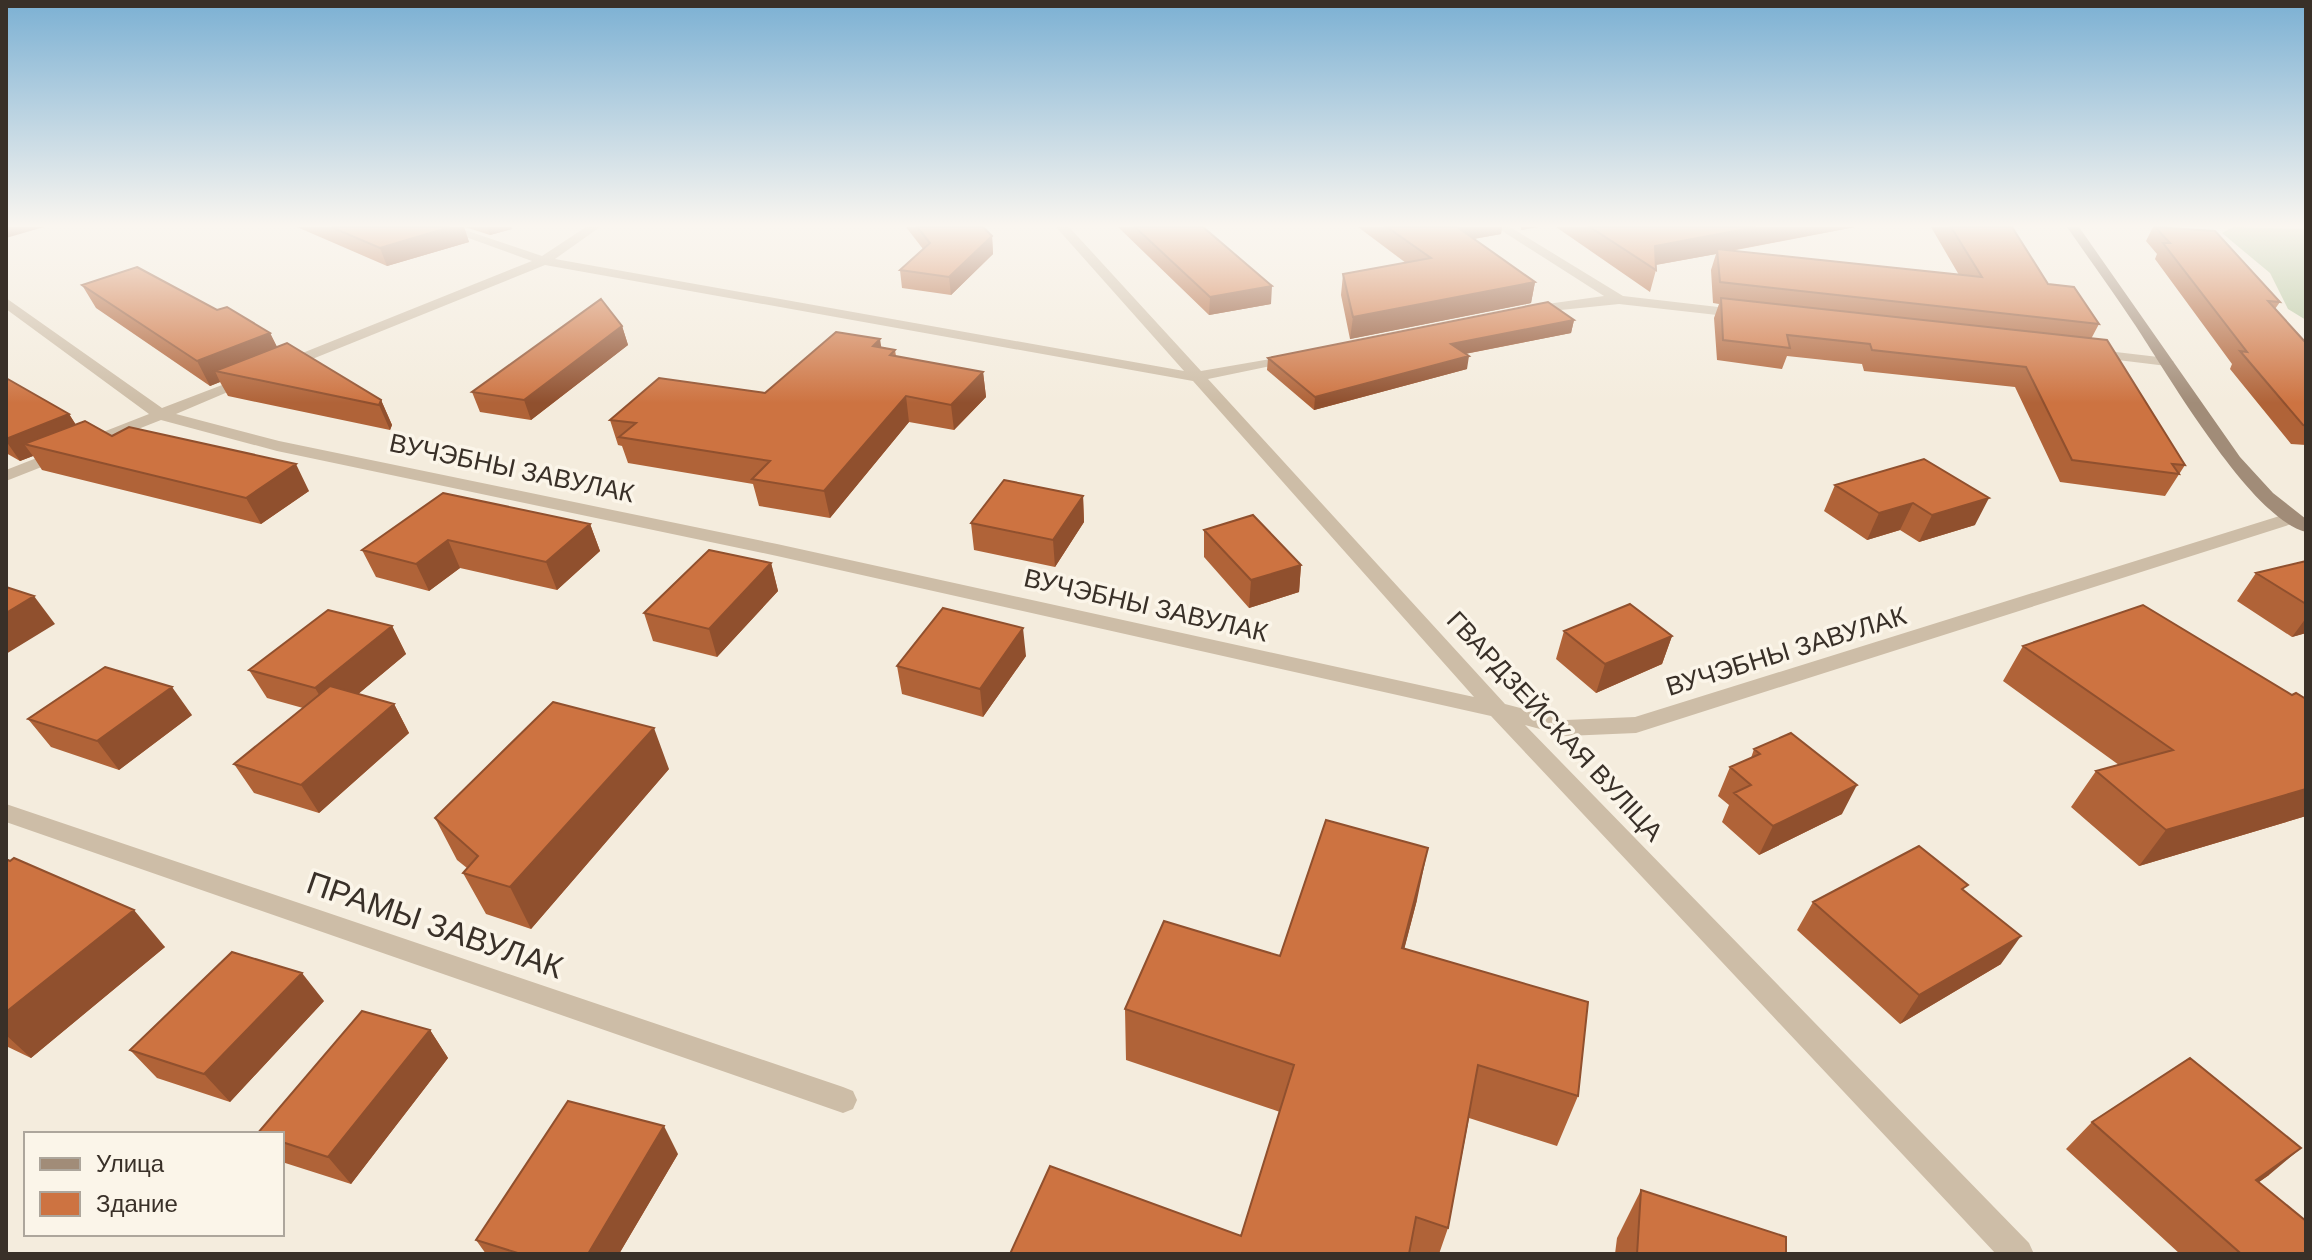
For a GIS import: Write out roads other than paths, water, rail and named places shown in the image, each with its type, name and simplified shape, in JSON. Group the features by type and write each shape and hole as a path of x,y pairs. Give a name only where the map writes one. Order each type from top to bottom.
{"main road":[{"path":"2114,286 2224,447 2255,484 2299,522"}],"street":[{"path":"6,476 482,286"},
{"path":"679,286 1106,364 1195,377 1315,353"},
{"name":"ГВАРДЗЕЙСКАЯ ВУЛІЦА","path":"1114,286 1498,710 2018,1254"},
{"path":"1596,286 1619,300"},
{"path":"1509,314 1588,301 1619,300 1753,315"},
{"name":"ВУЧЭБНЫ ЗАВУЛАК","path":"6,302 161,415 277,446 761,546 1498,710 1566,728 1636,725 2299,522"},
{"path":"2080,352 2167,362"},
{"name":"ПРАМЫ ЗАВУЛАК","path":"6,813 843,1100"}]}
